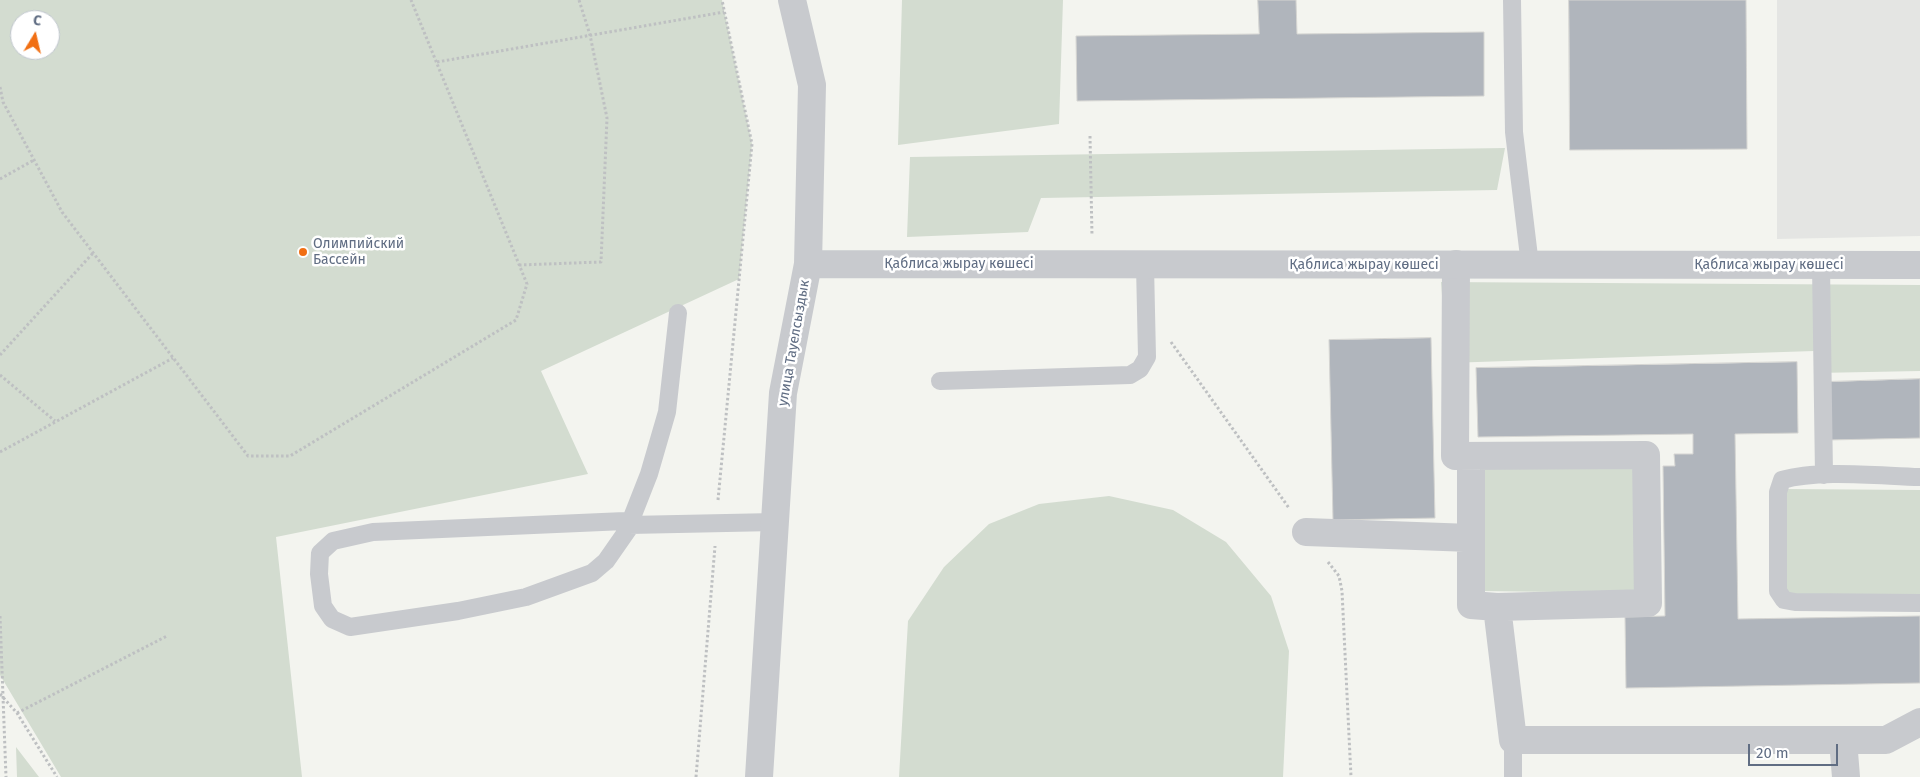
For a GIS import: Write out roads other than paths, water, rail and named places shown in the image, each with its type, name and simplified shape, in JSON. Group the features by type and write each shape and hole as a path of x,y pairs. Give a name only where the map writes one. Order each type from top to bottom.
{"street":[{"name":"улица Тауелсыздык","path":"759,777 783,393 808,264 812,85 792,0"},
{"name":"Қаблиса жырау көшесі","path":"808,264 1920,265"},
{"path":"1456,264 1455,456 1646,455 1648,603 1497,607 1471,605 1471,456"},
{"path":"1306,532 1471,538"},
{"path":"1497,607 1513,740 1886,740 1920,722"},
{"path":"1843,740 1846,777"}],"lane":[{"path":"1512,0 1514,132 1530,265"},
{"path":"940,381 1130,375 1140,369 1148,357 1145,265"},
{"path":"1821,265 1824,475"},
{"path":"678,314 667,412 649,474 629,525 606,561 592,574 526,597 458,611 350,627 332,619 323,606 319,574 320,553 333,541 373,532 625,521 629,525 775,522"},
{"path":"1920,477 1824,475 1793,477 1782,480 1778,492 1778,591 1784,600 1795,602 1920,603"},
{"path":"1513,740 1513,777"}],"place":[{"name":"Олимпийский Бассейн","path":"303,252"}]}
